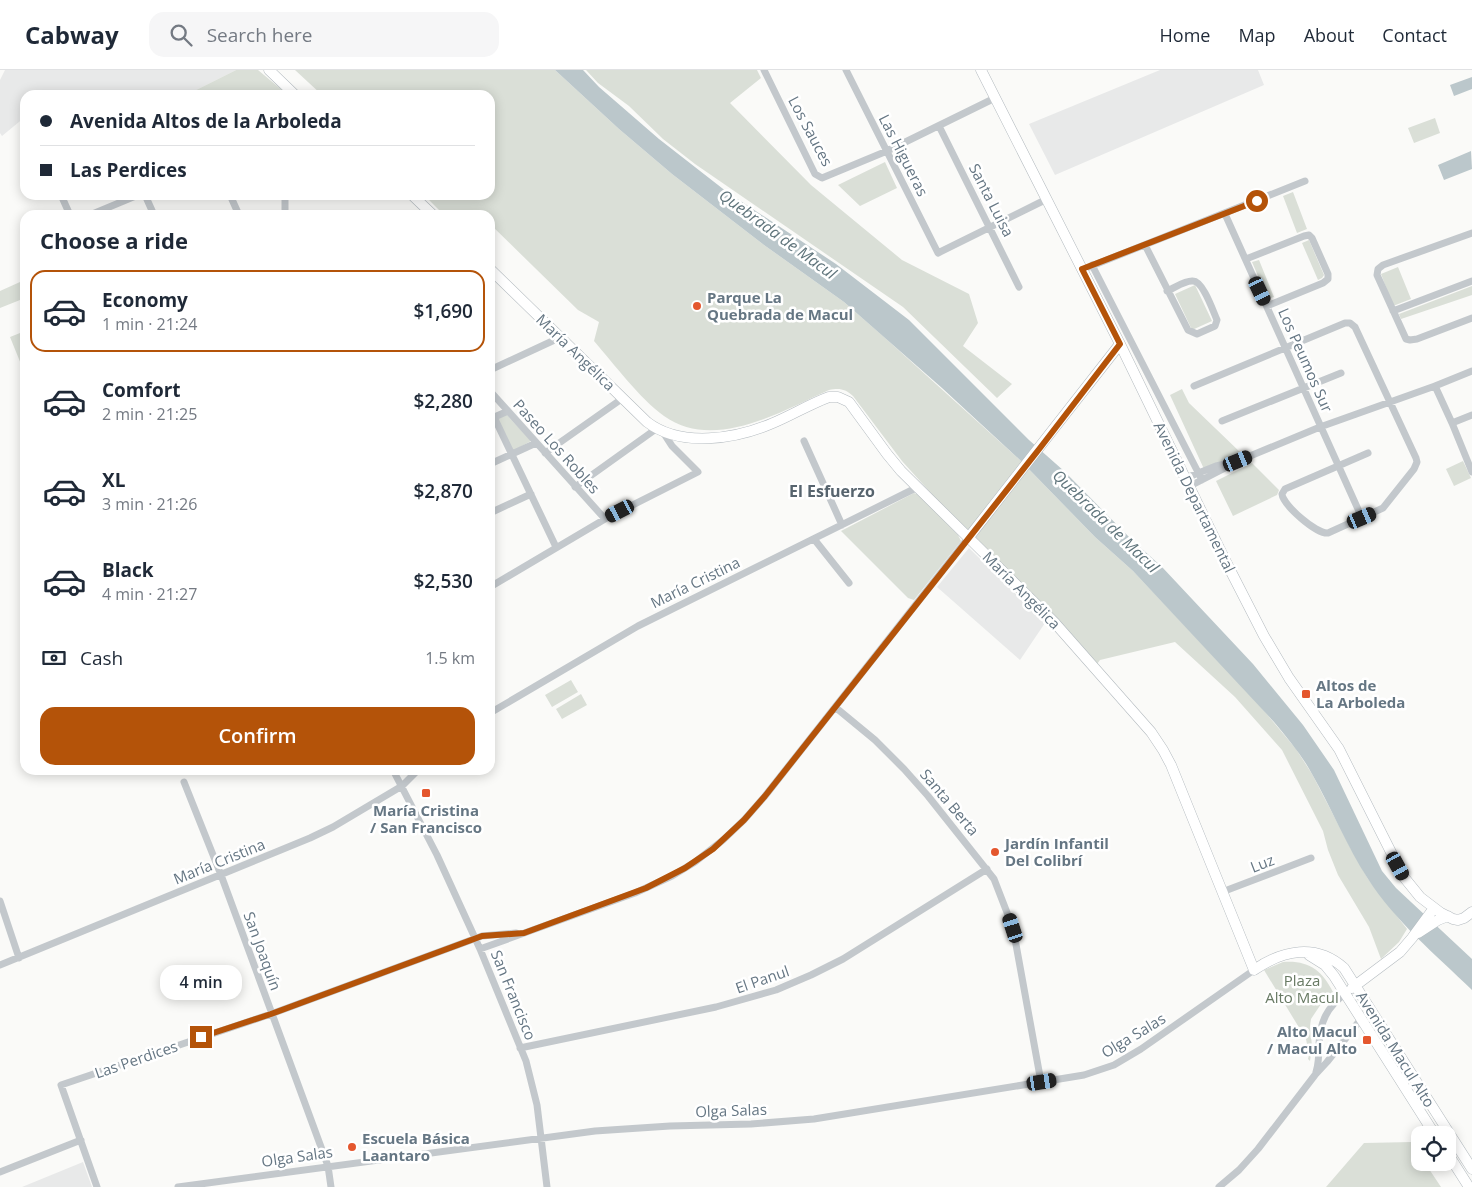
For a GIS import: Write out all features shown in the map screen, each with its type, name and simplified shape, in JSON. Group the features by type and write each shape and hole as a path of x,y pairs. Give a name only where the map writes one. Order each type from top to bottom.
{"street":[{"path":"269,70 290,90"},
{"name":"Los Sauces","path":"764,70 814,172 820,177 826,177 887,151"},
{"path":"846,72 855,70"},
{"name":"Avenida Departamental","path":"981,70 1047,199 1087,267 1200,476"},
{"name":"Las Higueras","path":"846,72 938,253 990,227"},
{"path":"887,151 995,98"},
{"name":"Santa Luisa","path":"939,126 1020,287"},
{"path":"1087,267 1305,181"},
{"path":"990,227 1047,199"},
{"path":"102,210 126,200"},
{"path":"417,200 428,210"},
{"name":"Los Peumos Sur","path":"1225,214 1362,518"},
{"path":"1472,233 1380,267 1377,275 1404,336 1410,340 1472,318"},
{"path":"1246,260 1309,235 1312,238 1328,274 1328,279 1323,283 1268,306"},
{"path":"1145,244 1167,291 1188,330 1197,334 1213,328 1216,324 1217,320 1201,284 1195,280 1190,281 1167,291"},
{"name":"Avenida Departamental","path":"1087,267 1120,344 1225,560 1280,665 1339,750 1403,876 1432,915 1448,916 1458,920 1472,912"},
{"name":"María Angélica","path":"495,275 659,431 698,472 604,519"},
{"path":"1393,311 1472,280"},
{"path":"1194,386 1345,322 1350,323 1355,327 1391,402 1417,462 1414,470 1383,508 1328,533 1319,532 1283,500 1282,494 1289,487 1368,453"},
{"path":"495,368 561,337"},
{"name":"Las Perdices","path":"480,949 646,888 704,856 733,832 754,809 835,707 1120,344"},
{"path":"1188,482 1320,427 1472,371"},
{"path":"1222,421 1340,373"},
{"path":"1435,386 1472,471"},
{"name":"Paseo Los Robles","path":"495,397 604,519"},
{"name":"María Angélica","path":"659,431 685,436 704,437 742,433 774,423 825,399 838,397 852,405 887,454 1054,622 1158,741 1171,765 1254,970"},
{"path":"545,453 623,398"},
{"path":"495,417 508,411"},
{"path":"1452,423 1472,415"},
{"path":"495,423 512,454 556,547"},
{"path":"575,487 659,431"},
{"path":"804,441 842,525"},
{"path":"495,462 536,443"},
{"name":"María Cristina","path":"495,710 638,626 918,487"},
{"path":"495,511 531,494"},
{"path":"495,584 604,519"},
{"path":"814,539 849,583"},
{"name":"Santa Berta","path":"835,707 875,740 904,769 987,869 998,886 1013,928 1042,1082"},
{"name":"San Francisco","path":"396,775 437,855 476,939 520,1048 534,1089 547,1187"},
{"name":"María Cristina","path":"0,965 325,831 402,786 413,775"},
{"name":"San Joaquín","path":"184,782 221,874 328,1166 331,1187"},
{"name":"Luz","path":"1222,892 1311,858"},
{"name":"El Panul","path":"520,1048 716,1007 776,990 842,959 987,869"},
{"path":"0,900 20,958"},
{"path":"1314,1075 1318,1066 1323,1020 1331,1006 1391,959 1432,915"},
{"name":"Las Perdices","path":"81,1140 61,1084 271,1014 482,936 524,933"},
{"name":"Avenida Macul Alto","path":"1254,970 1275,958 1288,954 1303,953 1320,953 1335,960 1344,968 1472,1169"},
{"name":"Avenida Macul Alto","path":"1303,953 1315,957 1334,976 1430,1126"},
{"name":"Olga Salas","path":"178,1187 619,1128 751,1124 814,1119 1084,1075 1114,1065 1159,1037 1254,970"},
{"path":"1219,1187 1258,1150 1314,1075 1327,1062 1361,1019"},
{"path":"0,1172 81,1140 97,1187"},
{"path":"1456,1167 1469,1187"}],"shaded area":[{"path":"5,70 236,70 196,90 20,90 20,121 2,136 0,133 0,80"},
{"path":"1160,70 1258,70 1264,85 1055,175 1029,124"},
{"path":"969,548 1045,623 1020,660 937,587"},
{"path":"83,1162 92,1187 22,1187"}],"green space":[{"path":"236,70 258,70 282,90 196,90"},
{"name":"Parque La Quebrada de Macul","path":"295,70 555,70 619,129 672,174 764,245 844,302 1020,460 1095,537 1133,571 1255,700 1296,749 1312,774 1368,879 1407,929 1399,942 1381,959 1369,927 1338,875 1323,831 1282,750 1235,697 1175,642 1100,660 1097,664 965,531 902,461 853,396 845,390 829,390 769,417 726,429 704,430 684,426 655,409 594,341 599,322 578,310 495,229 495,210 439,210 429,200 495,200 495,90 317,90"},
{"path":"586,70 757,70 761,78 730,103 811,185 902,260 969,294 978,323 963,346 1012,384 997,398 903,307 695,164 663,139 629,106 598,83"},
{"path":"1435,118 1440,133 1414,143 1408,128"},
{"path":"885,162 897,188 860,206 838,185"},
{"path":"1293,192 1307,229 1297,233 1283,196"},
{"path":"1309,240 1324,275 1318,280 1302,243"},
{"path":"1259,260 1274,297 1267,297 1252,262"},
{"path":"1398,267 1411,299 1393,306 1381,274"},
{"path":"20,282 20,300 0,308 0,291"},
{"path":"1195,285 1212,321 1192,330 1175,294"},
{"path":"1472,286 1472,295 1401,319 1399,314"},
{"path":"20,333 20,362 10,337"},
{"path":"1182,389 1189,403 1241,453 1204,469 1170,395"},
{"path":"506,414 531,441 513,451 497,418"},
{"path":"1463,461 1471,478 1454,486 1446,469"},
{"path":"1252,463 1279,490 1277,495 1233,516 1216,481"},
{"path":"914,493 919,495 958,535 961,541 914,600 908,598 841,531"},
{"path":"571,680 578,692 552,707 545,695"},
{"path":"581,694 587,705 562,719 556,709"},
{"name":"Plaza Alto Macul","path":"1283,962 1300,963 1313,968 1329,984 1333,992 1321,1004 1311,1019 1312,1046 1310,1061 1308,1059 1306,1039 1264,970"},
{"path":"1411,1142 1411,1171 1430,1171 1441,1187 1326,1187 1364,1143"}],"water":[{"name":"Quebrada de Macul","path":"555,70 583,70 599,87 659,139 727,192 836,264 909,320 1029,440 1064,471 1130,538 1162,567 1253,664 1303,725 1334,770 1382,871 1396,888 1472,959 1472,990 1403,924 1379,895 1353,853 1308,767 1290,741 1133,571 1095,537 1020,460 844,302 764,245 672,174 619,129"},
{"path":"1472,77 1472,89 1454,96 1450,85"},
{"path":"1471,151 1472,169 1444,180 1438,165"}],"place":[{"name":"Parque La Quebrada de Macul","path":"697,306"},
{"name":"Altos de La Arboleda","path":"1306,694"},
{"name":"María Cristina / San Francisco","path":"426,793"},
{"name":"Jardín Infantil Del Colibrí","path":"995,852"},
{"name":"Alto Macul / Macul Alto","path":"1367,1040"},
{"name":"Escuela Básica Laantaro","path":"352,1147"}],"district":[{"name":"El Esfuerzo","path":"832,491"}],"route":[{"path":"201,1037 271,1014 482,936 524,933 635,893 685,868 713,849 744,820 765,796 1120,344 1082,269 1257,201"}]}
